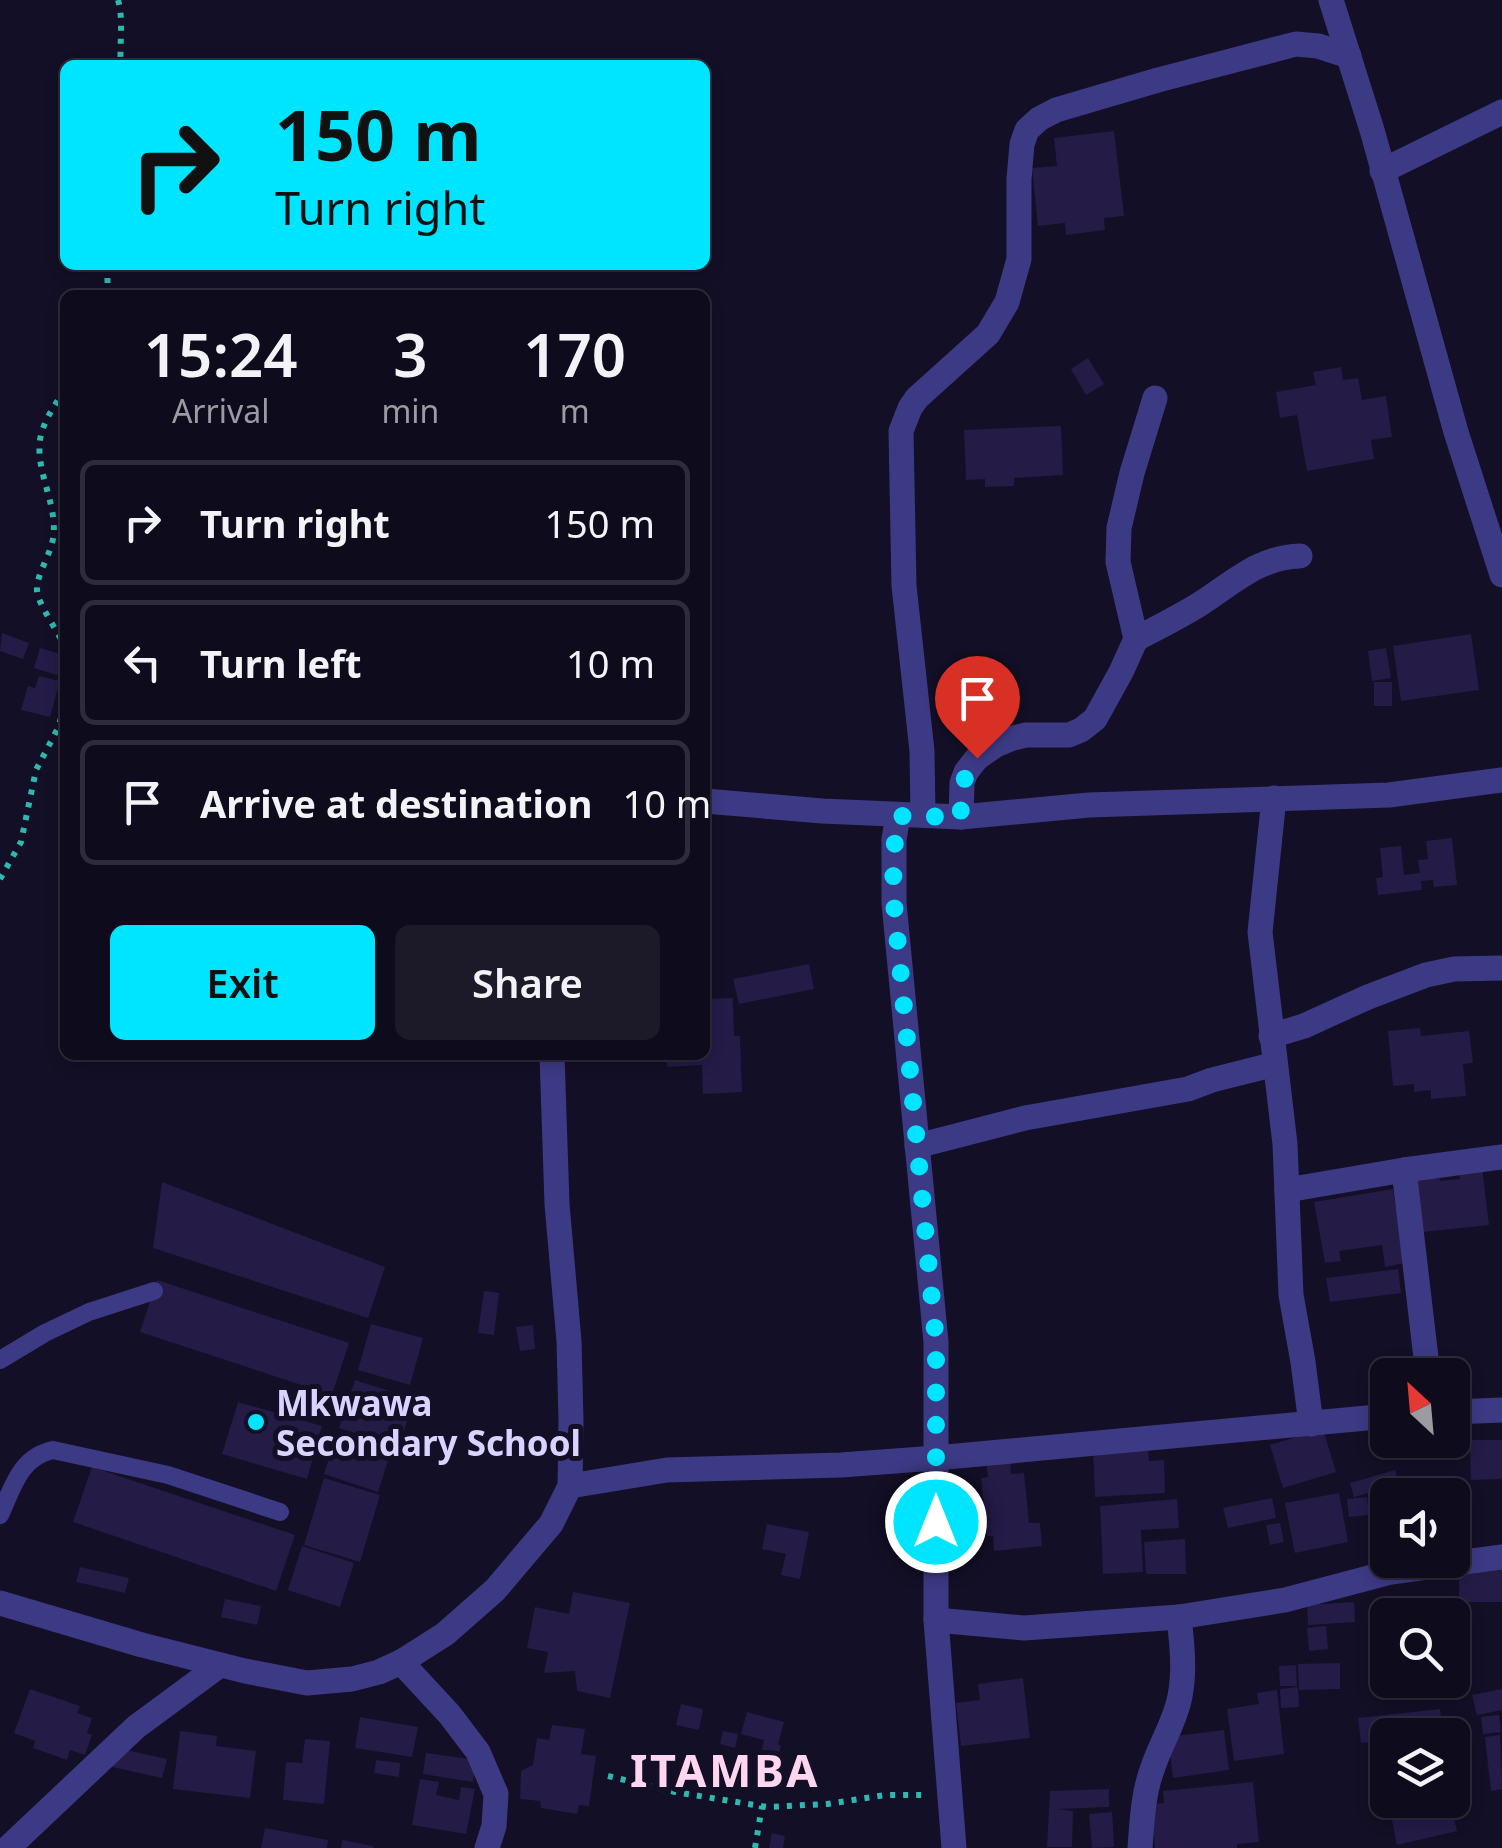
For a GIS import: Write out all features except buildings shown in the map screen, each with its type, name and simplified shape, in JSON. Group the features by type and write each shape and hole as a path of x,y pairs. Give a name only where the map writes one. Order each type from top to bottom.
{"street":[{"path":"1331,0 1372,130 1456,432 1502,574"},
{"path":"954,1848 936,1620 936,1342 894,903 893,859 911,816 922,751 904,586 901,430 917,398 988,334 1007,302 1019,259 1022,144 1027,130 1039,119 1056,110 1158,80 1296,44 1348,56"},
{"path":"1382,171 1502,112"},
{"path":"1136,638 1117,544 1132,473 1155,398"},
{"path":"961,817 962,783 977,758 1014,738 1068,734 1086,727 1110,693 1136,638 1200,604 1256,565 1300,556"},
{"path":"710,802 961,817 1088,805 1388,795 1502,780"},
{"path":"1274,798 1260,932 1286,1144 1290,1295 1311,1424"},
{"path":"1271,1036 1426,975 1454,969 1502,968"},
{"path":"0,1603 220,1665 307,1683 352,1679 401,1662 445,1634 495,1590 551,1524 570,1486 569,1341 557,1204 552,1060"},
{"path":"917,1146 1025,1118 1188,1089 1275,1064"},
{"path":"1287,1190 1502,1157"},
{"path":"1404,1170 1426,1358"},
{"path":"1470,1411 1502,1410"},
{"path":"570,1486 668,1470 936,1458 1370,1418"},
{"path":"936,1620 1024,1628 1179,1617 1285,1600 1391,1572 1502,1557"},
{"path":"1140,1848 1152,1766 1174,1722 1181,1693 1179,1617"},
{"path":"401,1662 478,1752 496,1794 488,1848"},
{"path":"8,1848 136,1727 220,1665"}],"lane":[{"path":"0,1360 89,1312 154,1291"},
{"path":"0,1515 20,1472 36,1454 53,1450 168,1475 280,1512"}],"path":[{"path":"118,0 120,60"},
{"path":"60,397 41,434 40,452 54,529 37,586 40,602 60,638"},
{"path":"0,879 21,842 36,770 60,721"},
{"path":"608,1776 762,1806 809,1806 886,1795 950,1795"},
{"path":"756,1848 762,1806"}],"place":[{"name":"Mkwawa Secondary School","path":"256,1422"}],"district":[{"name":"ITAMBA","path":"725,1769"}],"route":[{"path":"936,1522 936,1342 894,903 894,839 898,816 961,817 962,783 977,758"}]}
